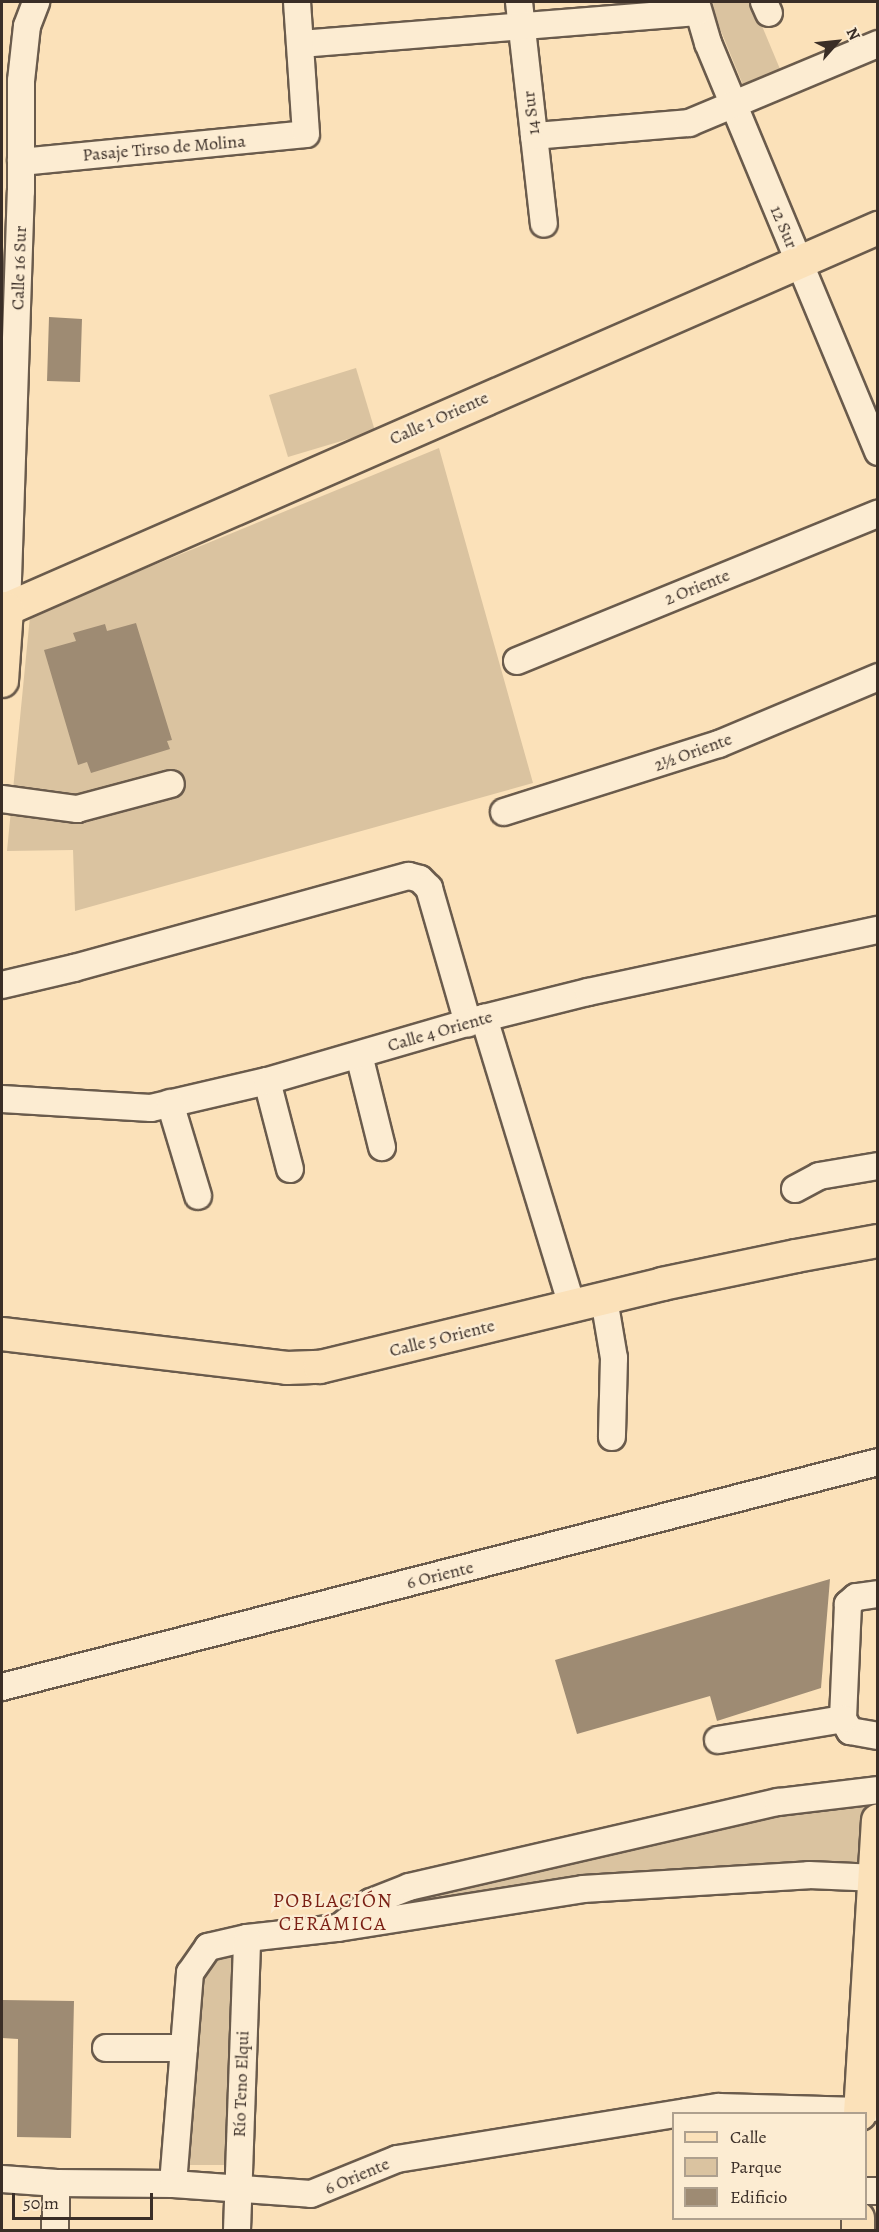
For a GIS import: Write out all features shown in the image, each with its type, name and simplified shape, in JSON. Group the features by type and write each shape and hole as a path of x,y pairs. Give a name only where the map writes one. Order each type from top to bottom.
{"main road":[{"name":"Calle 1 Oriente","path":"4,608 798,260 878,228"},
{"name":"Calle 16 Sur","path":"2,681 4,608"},
{"name":"Calle 5 Oriente","path":"2,1334 302,1369 328,1365 572,1306 796,1256 878,1241"},
{"path":"866,2110 878,1821"}],"street":[{"path":"297,2 301,44 520,14 697,7"},
{"name":"Calle 16 Sur","path":"4,608 11,189 21,162 22,61 29,4"},
{"name":"12 Sur","path":"697,7 733,104 878,452"},
{"name":"14 Sur","path":"520,14 544,224"},
{"name":"Pasaje Tirso de Molina","path":"21,162 306,134 301,44"},
{"path":"534,136 689,123 878,44"},
{"name":"2 Oriente","path":"517,661 878,514"},
{"name":"2½ Oriente","path":"504,812 719,744 878,677"},
{"path":"2,800 76,808 171,784"},
{"path":"2,985 74,968 409,876 420,879 429,888 476,1020 572,1306"},
{"name":"Calle 4 Oriente","path":"2,1099 151,1108 267,1081 476,1020 588,992 878,930"},
{"path":"358,1054 382,1147"},
{"path":"267,1081 290,1169"},
{"path":"170,1103 198,1196"},
{"path":"795,1189 819,1176 878,1166"},
{"path":"604,1299 615,1358 612,1437"},
{"name":"6 Oriente","path":"2,1687 878,1462"},
{"path":"878,1594 856,1597 848,1604 843,1719 850,1731 878,1736"},
{"path":"718,1740 843,1719"},
{"path":"338,1928 371,1902 409,1887 778,1802 878,1790"},
{"path":"173,2184 190,1973 208,1947 247,1938 338,1928 583,1889 809,1875 852,1875 875,1879"},
{"name":"Río Teno Elqui","path":"237,2230 247,1938"},
{"path":"106,2048 184,2048"},
{"name":"6 Oriente","path":"687,2112 718,2107 866,2110"},
{"name":"6 Oriente","path":"2,2179 57,2183 173,2184 311,2194 397,2159 672,2114"},
{"path":"55,2230 57,2183"}],"green space":[{"path":"713,2 752,2 780,69 743,85 714,14"},
{"path":"356,368 375,431 288,457 269,395"},
{"path":"439,448 533,783 75,911 73,850 7,851 30,616"},
{"path":"873,1805 868,1869 354,1921 376,1905 778,1807"},
{"path":"235,1946 227,2165 187,2165 202,1971 208,1960"}],"building":[{"path":"49,317 82,319 80,382 47,381"},
{"path":"136,623 172,740 167,741 170,749 91,773 87,762 78,765 44,650 76,641 73,633 105,624 107,631"},
{"path":"830,1579 821,1688 717,1721 710,1696 577,1734 555,1660"},
{"path":"2,2000 74,2001 71,2138 17,2137 18,2039 2,2038"}],"district":[{"name":"POBLACIÓN CERÁMICA","path":"333,1912"}]}
